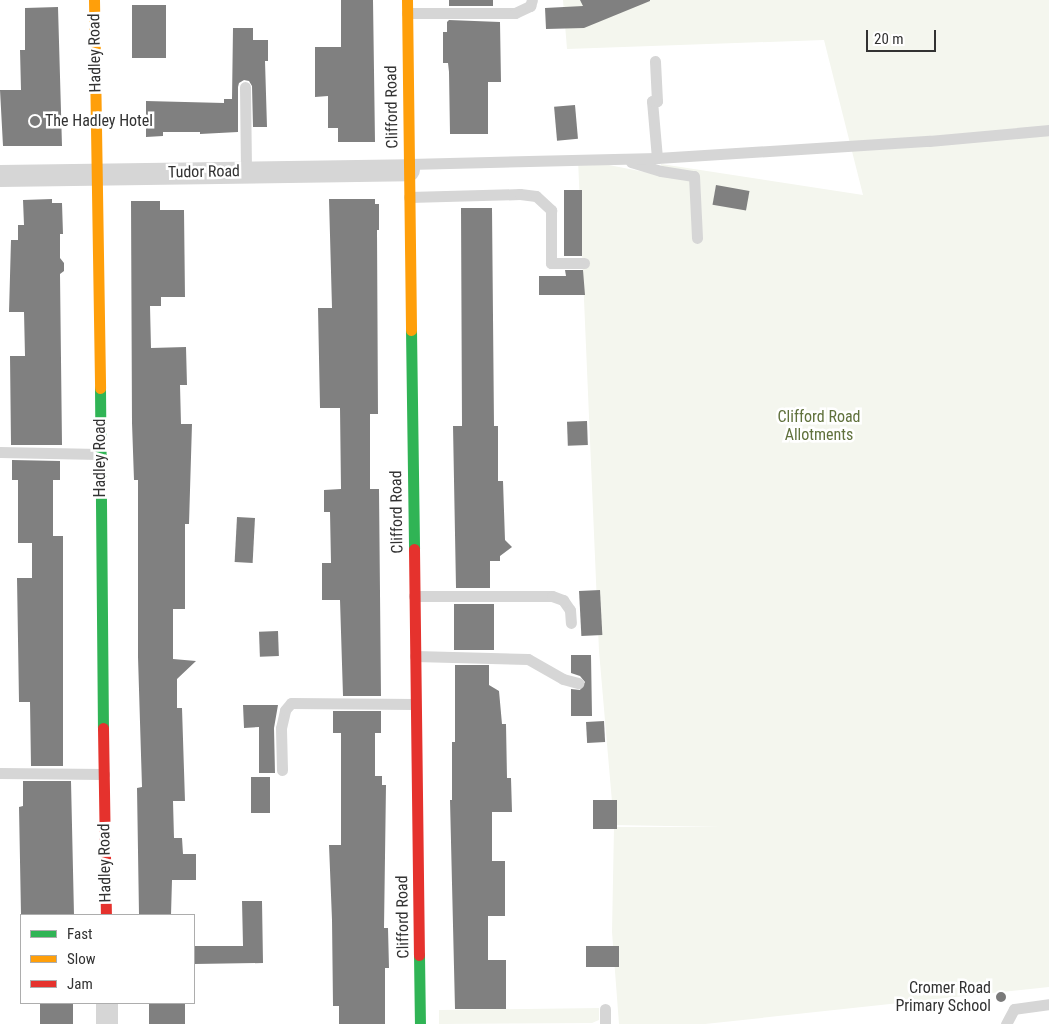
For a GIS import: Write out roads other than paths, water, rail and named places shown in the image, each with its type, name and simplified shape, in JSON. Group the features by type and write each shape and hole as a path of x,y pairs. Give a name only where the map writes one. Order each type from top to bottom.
{"street":[{"name":"Hadley Road","path":"94,0 100,342 99,454 106,914"},
{"name":"Clifford Road","path":"406,0 420,1024"},
{"name":"Tudor Road","path":"0,176 409,167"},
{"path":"107,1004 107,1024"}],"lane":[{"path":"407,13 515,13 530,6 532,0"},
{"path":"655,61 657,101 652,101 657,158"},
{"path":"245,87 246,172"},
{"path":"409,167 623,160 929,141 1049,130"},
{"path":"623,160 661,171 694,176 697,238"},
{"path":"409,197 520,194 536,196 550,210 551,263 584,263"},
{"path":"0,452 99,454"},
{"path":"414,596 552,596 563,600 570,610 571,623"},
{"path":"415,656 528,659 563,679 578,682"},
{"path":"282,770 281,728 285,710 291,704 415,704"},
{"path":"0,773 104,774"},
{"path":"1006,1024 1014,1009 1049,1004"},
{"path":"604,1024 605,1009"}],"place":[{"name":"The Hadley Hotel","path":"35,121"},
{"name":"Cromer Road Primary School","path":"1001,997"}],"park label":[{"name":"Clifford Road Allotments","path":"819,426"}]}
